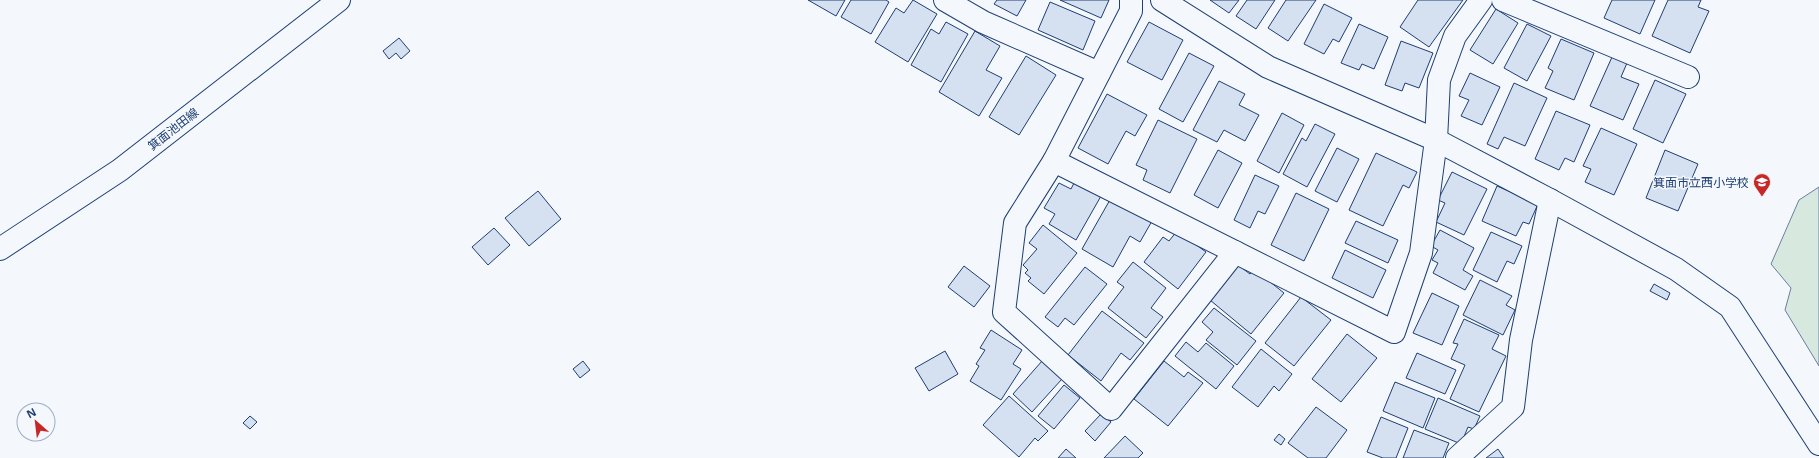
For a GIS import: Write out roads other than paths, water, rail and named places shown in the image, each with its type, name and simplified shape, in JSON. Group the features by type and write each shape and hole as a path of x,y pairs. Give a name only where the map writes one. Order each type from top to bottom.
{"street":[{"name":"箕面池田線","path":"1,250 120,170 339,0"},
{"path":"945,0 982,22 1099,73"},
{"path":"1131,0 1131,11 1054,161 1014,223 1004,312 1111,409 1235,252"},
{"path":"1162,0 1268,67 1436,140 1676,269 1730,307 1819,444"},
{"path":"1054,161 1394,332 1421,253 1436,140 1439,80 1456,36 1481,0"},
{"path":"1503,0 1688,77"},
{"path":"1457,458 1513,407 1521,340 1550,200"}],"place":[{"name":"箕面市立西小学校","path":"1762,197"}]}
